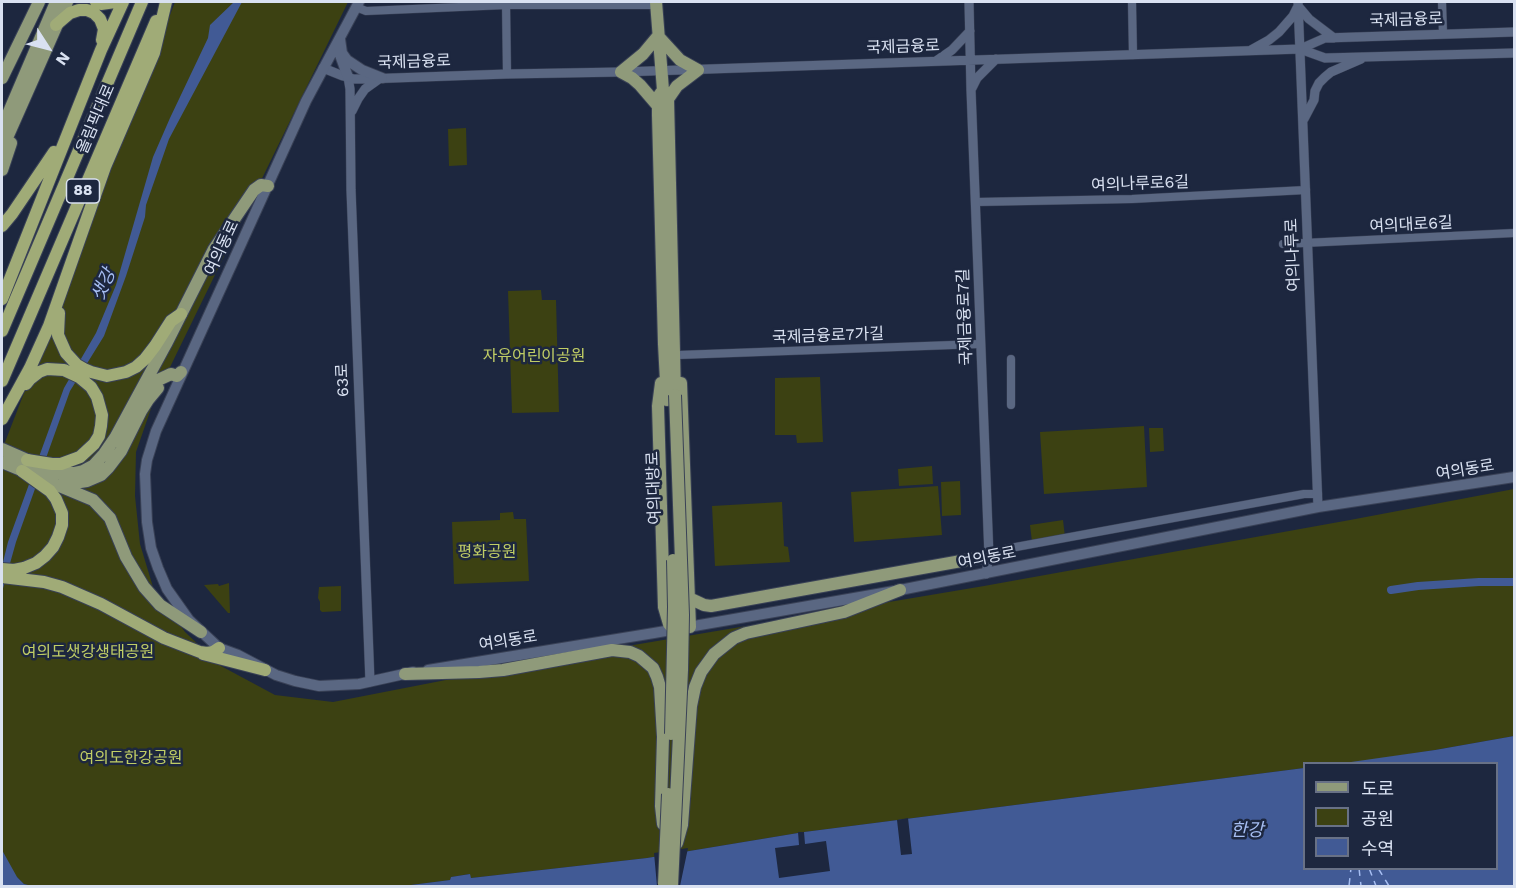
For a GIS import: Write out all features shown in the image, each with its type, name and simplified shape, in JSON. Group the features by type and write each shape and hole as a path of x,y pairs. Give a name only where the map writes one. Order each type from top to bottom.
{"highway":[{"path":"96,2 101,4 115,2"},
{"path":"2,299 101,50 123,2"},
{"name":"올림픽대로","path":"2,331 141,2"},
{"path":"12,403 49,326 105,167 154,53 165,2"},
{"name":"올림픽대로","path":"2,381 165,2"},
{"path":"56,26 70,13 79,10 94,13 104,29 101,50"},
{"path":"2,226 67,134"},
{"path":"56,479 88,452 99,436 101,426 97,397 91,387 68,365 58,336 59,297"},
{"path":"2,419 30,379 39,372 68,365 99,375 116,375 136,367 155,346 171,321 181,314"},
{"path":"2,577 23,574 45,556 53,547 62,525 62,513 56,499 56,479 52,464 24,465"},
{"path":"24,465 56,479"},
{"path":"2,569 14,570 78,593 190,651 265,670"},
{"path":"164,638 207,653 219,648"}],"main road":[{"path":"2,78 39,2"},
{"path":"2,128 56,2"},
{"path":"2,149 67,2"},
{"name":"여의대방로","path":"656,3 663,99 673,340 671,397 674,607 670,845 664,886"},
{"name":"여의동로","path":"357,4 306,101 181,372 156,431 147,460 145,490 151,548 167,589 179,608 219,648 238,655 265,670 295,681 319,686 359,684 405,674 900,590 1318,507 1515,477"},
{"path":"342,35 340,54 348,77"},
{"path":"342,35 342,53 348,60 362,70 382,78"},
{"path":"658,36 680,60 698,70 663,99 621,72 643,54 658,36"},
{"path":"2,170 30,85"},
{"name":"여의대방로","path":"663,99 660,221 665,352 671,397"},
{"path":"92,467 115,438 214,249 254,190 261,185 268,186"},
{"path":"673,340 681,366 690,627"},
{"path":"654,633 662,619 664,608 658,406 665,352"},
{"path":"56,479 83,471 100,462 108,454 148,389 156,381 171,374 177,376 181,372"},
{"path":"56,479 87,480 100,475 121,451 148,400 163,384 181,372"},
{"path":"2,449 24,465"},
{"path":"2,462 24,465"},
{"path":"56,479 93,500 103,509 110,518 126,556 144,587 160,605 201,632"},
{"path":"689,598 704,606 711,606 989,556"},
{"path":"670,845 682,825 687,746 695,687 701,672 714,654 740,635 844,612 900,590"},
{"path":"664,608 669,624 674,630"},
{"path":"405,674 503,670 620,650 639,656 652,668 660,687 663,736 661,806 670,845 672,886"}],"street":[{"name":"국제금융로7길","path":"969,2 970,90 989,556 986,574"},
{"path":"1132,2 1133,55"},
{"path":"1442,2 1443,34"},
{"path":"506,3 507,74"},
{"path":"357,4 366,11 506,3 656,3"},
{"path":"1298,4 1309,19 1334,38"},
{"path":"1249,51 1280,32 1293,16 1298,4"},
{"name":"여의나루로","path":"1298,4 1318,507"},
{"path":"936,61 952,50 970,31"},
{"name":"국제금융로","path":"323,68 354,79 698,70 1300,49 1325,38 1515,32"},
{"name":"국제금융로","path":"1300,49 1325,58 1515,53"},
{"path":"1303,122 1314,100 1319,83 1338,69 1364,58"},
{"path":"970,90 977,78 996,59"},
{"name":"63로","path":"348,77 370,682"},
{"path":"350,117 365,89 382,78"},
{"name":"여의나루로6길","path":"976,202 1132,199 1306,190"},
{"name":"여의대로6길","path":"1283,244 1515,233"},
{"name":"국제금융로7가길","path":"678,355 980,344"},
{"path":"1011,359 1011,405"},
{"path":"989,556 1005,549 1304,494 1318,494"}],"green space":[{"name":"여의도한강공원","path":"175,2 348,2 154,400 136,452 135,496 140,544 153,587 185,632 221,666 275,695 333,702 574,655 984,586 1514,489 1514,736 1357,762 1303,762 1303,768 804,832 647,858 471,878 469,874 451,877 450,880 403,886 32,886 24,884 17,877 2,876 2,450"},
{"path":"466,128 467,165 449,166 448,129"},
{"name":"자유어린이공원","path":"541,290 542,300 556,300 559,412 512,413 508,291"},
{"path":"820,377 823,442 797,443 796,435 775,435 775,378"},
{"path":"1144,426 1147,487 1044,494 1040,432"},
{"path":"1149,428 1163,428 1164,451 1150,452"},
{"path":"932,466 933,484 899,486 898,469"},
{"path":"960,481 961,515 942,516 941,482"},
{"path":"938,486 942,535 854,542 851,492"},
{"path":"782,502 784,546 788,547 790,562 715,566 712,506"},
{"name":"평화공원","path":"513,512 514,519 526,519 529,581 454,584 452,522 500,520 500,513"},
{"path":"1063,520 1065,537 1032,542 1030,525"},
{"path":"229,583 230,613 228,613 204,585 218,584 219,586"},
{"path":"341,586 341,611 322,612 318,598 319,587"}],"water":[{"path":"234,2 242,2 169,139 146,205 145,217 126,276 104,336 70,391 16,542 2,592 2,566 8,542 64,388 96,333 116,285 153,157 208,38 210,25"},
{"name":"한강","path":"1514,736 1514,886 403,886 450,880 451,877 470,874 471,878 647,858 804,832 1303,768 1303,870 1498,870 1498,762 1351,762"},
{"path":"2,850 17,877 24,884 32,886 2,886"}],"pier":[{"path":"908,818 912,854 901,855 897,820"},
{"path":"798,832 804,832 805,844 826,841 830,871 779,878 775,848 799,845"},
{"path":"688,848 680,886 657,886 654,853"}],"waterway":[{"path":"1391,590 1479,582 1514,582"}],"ferry route":[{"path":"1349,886 1351,870"},
{"path":"1359,870 1361,886"},
{"path":"1370,870 1376,886"},
{"path":"1379,870 1389,886"}],"water label":[{"name":"샛강","path":"104,285"}],"park label":[{"name":"여의도샛강생태공원","path":"88,652"}]}
